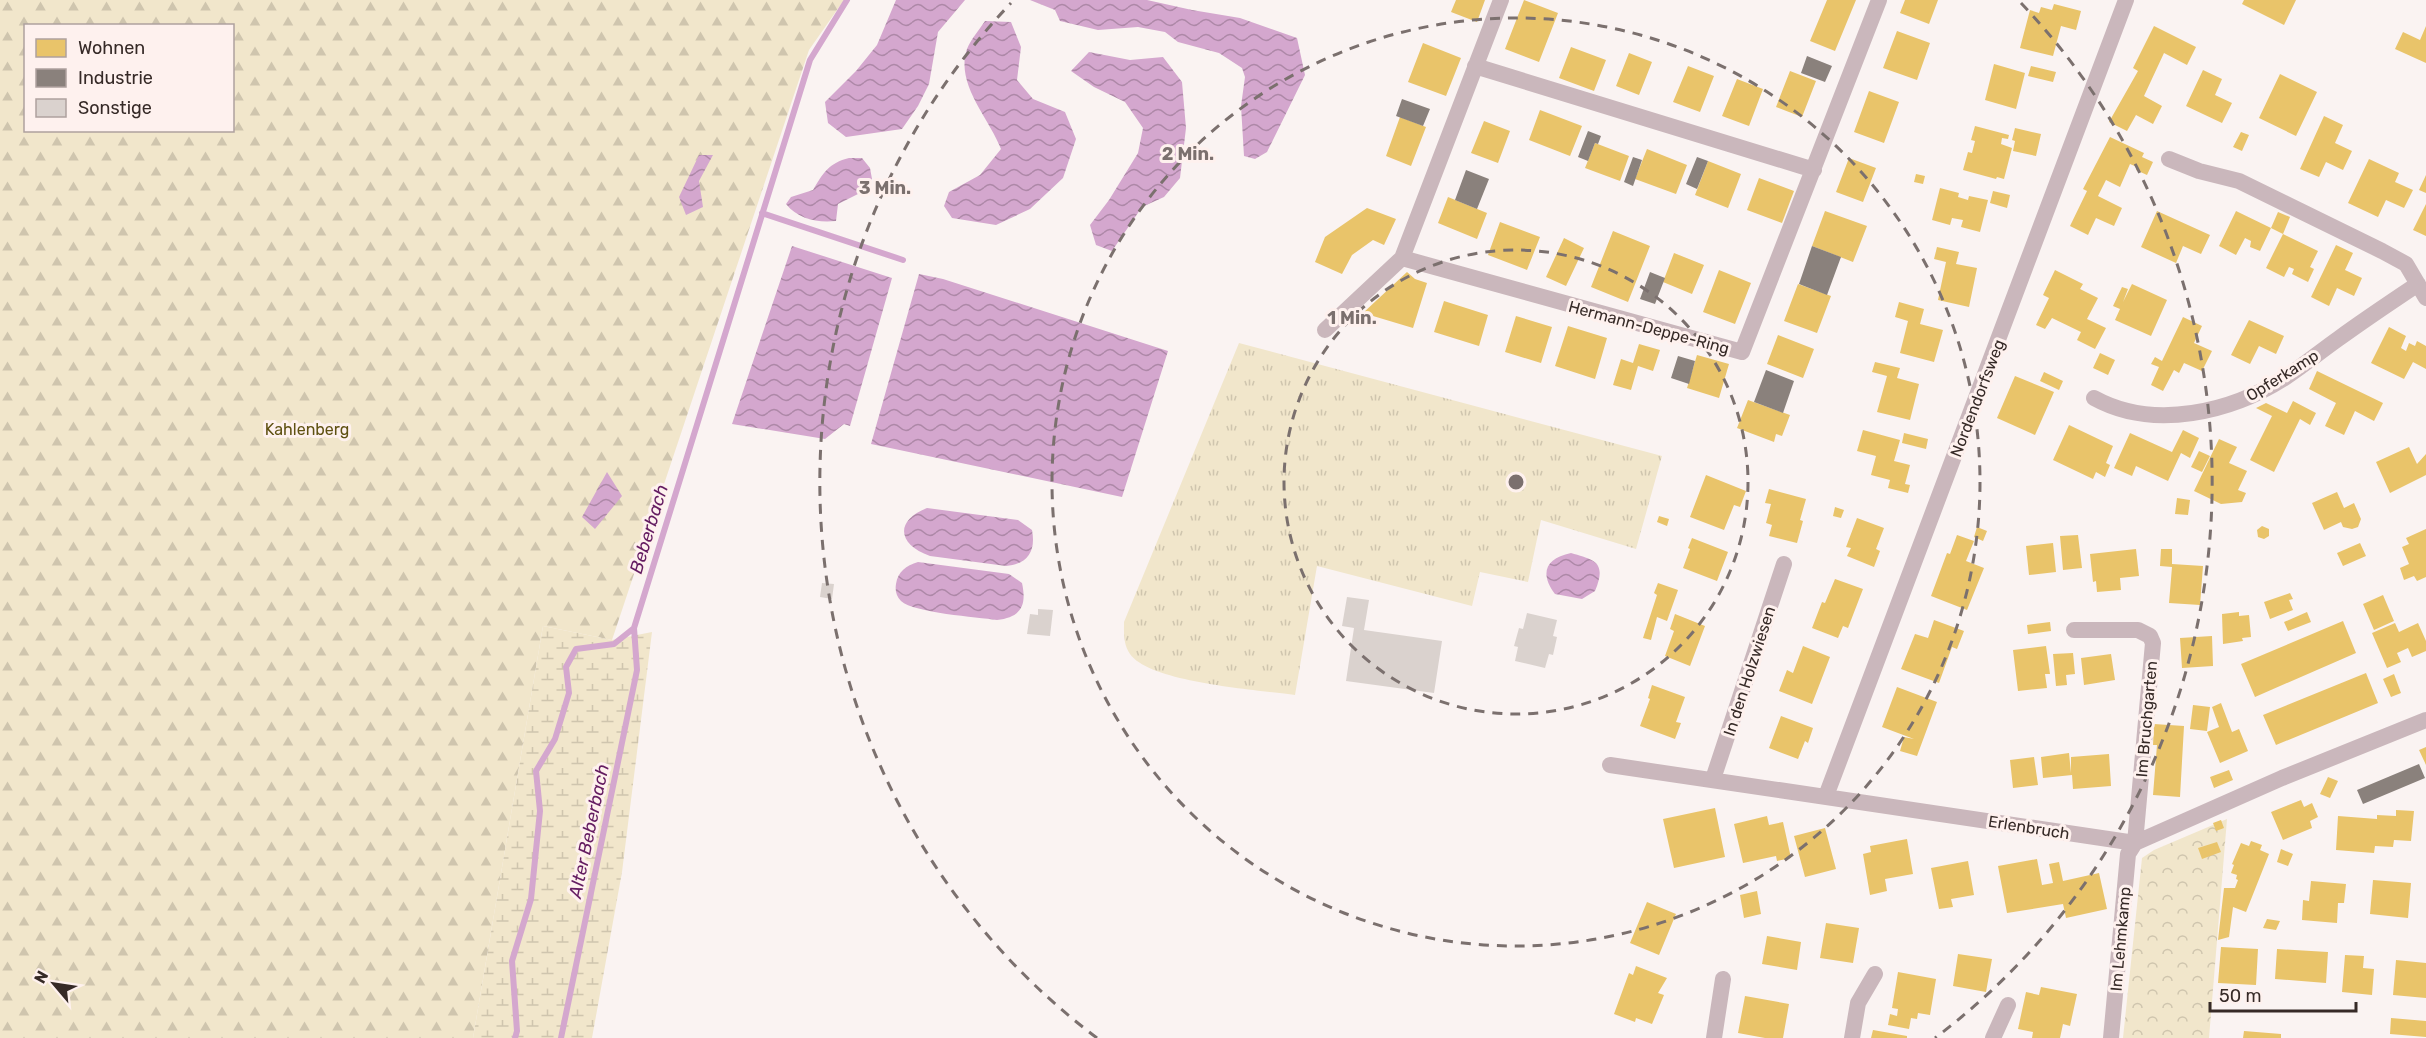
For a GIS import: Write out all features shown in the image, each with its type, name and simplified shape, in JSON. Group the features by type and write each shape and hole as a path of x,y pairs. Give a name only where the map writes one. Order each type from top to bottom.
{"street":[{"path":"1325,330 1402,258 1501,0"},
{"name":"Hermann-Deppe-Ring","path":"1402,258 1742,352 1879,0"},
{"name":"Nordendorfsweg","path":"1826,795 2126,0"},
{"path":"1475,66 1814,170"},
{"name":"Opferkamp","path":"2094,398 2113,409 2155,415 2190,413 2238,402 2286,377 2422,291 2406,264 2354,236 2239,181 2199,171 2169,159"},
{"name":"In den Holzwiesen","path":"1713,779 1784,564"},
{"name":"Im Bruchgarten","path":"2074,630 2138,630 2150,636 2153,643 2135,843"},
{"path":"2135,843 2282,778 2426,720"},
{"name":"Erlenbruch","path":"1610,765 1826,795 2135,843"},
{"name":"Im Lehmkamp","path":"2111,1038 2128,854 2135,843"},
{"path":"1852,1038 1858,1003 1875,974"},
{"path":"1714,1038 1723,979"},
{"path":"1993,1038 2008,1005"}],"green space":[{"name":"Kahlenberg","path":"0,0 844,0 809,50 612,640 543,626 473,1038 0,1038"},
{"path":"1239,343 1662,456 1636,549 1541,520 1528,582 1480,572 1472,606 1317,566 1295,695 1207,684 1159,672 1141,664 1130,654 1126,646 1124,622"},
{"path":"543,626 612,640 652,632 622,872 592,1038 473,1038"},
{"path":"2227,819 2209,1038 2123,1038 2142,858 2154,850"}],"water":[{"path":"896,0 965,0 938,32 929,84 918,106 902,129 846,137 828,123 825,102 856,71 877,45"},
{"path":"1030,0 1147,0 1240,18 1297,38 1305,75 1267,152 1255,159 1244,156 1241,106 1245,77 1242,68 1219,53 1178,42 1165,32 1138,27 1098,30 1060,21 1055,10"},
{"path":"985,21 1011,22 1021,47 1017,80 1033,99 1065,112 1076,139 1063,178 1030,209 996,225 952,218 944,206 949,192 980,175 1001,149 969,88 966,75 967,49"},
{"path":"1089,52 1130,60 1163,57 1182,82 1186,128 1180,178 1164,197 1142,207 1112,251 1096,245 1090,225 1109,200 1138,153 1143,128 1125,102 1094,87 1071,71"},
{"path":"699,155 713,155 699,181 703,207 686,215 679,197"},
{"path":"849,158 862,158 870,168 872,179 858,194 838,204 836,221 808,219 796,213 786,204 791,197 813,190 827,170 836,163"},
{"path":"792,246 892,278 850,426 844,424 825,439 732,424"},
{"path":"919,274 943,279 1168,351 1122,497 871,444"},
{"path":"607,472 622,496 595,529 582,517"},
{"path":"927,508 1018,520 1032,530 1033,544 1029,555 1014,565 1006,566 930,556 919,551 906,539 905,526 916,513"},
{"path":"1571,553 1592,560 1599,568 1600,574 1595,591 1582,599 1555,594 1547,579 1546,573 1551,563 1562,555"},
{"path":"918,562 1009,574 1022,583 1023,604 1017,613 997,620 919,609 908,605 897,595 897,579 903,570"}],"building: Wohnen":[{"path":"1456,0 1485,0 1477,22 1451,12"},
{"path":"1524,0 1558,13 1539,62 1505,49"},
{"path":"1827,0 1856,0 1835,51 1810,41"},
{"path":"1905,0 1938,0 1929,24 1900,13"},
{"path":"2244,0 2296,0 2284,25 2242,4"},
{"path":"2054,4 2081,11 2076,30 2061,26 2053,56 2020,48 2030,10 2039,13 2041,7 2052,10"},
{"path":"2154,26 2196,47 2187,65 2164,53 2144,96 2162,106 2153,124 2136,115 2127,131 2109,122 2138,71 2133,68"},
{"path":"2426,26 2426,63 2395,49 2403,32 2420,40"},
{"path":"1897,31 1930,43 1917,80 1883,68"},
{"path":"1423,43 1461,58 1446,96 1408,82"},
{"path":"1571,47 1606,60 1594,91 1559,78"},
{"path":"1629,53 1652,62 1639,95 1616,86"},
{"path":"1994,64 2025,73 2016,109 1985,100"},
{"path":"1688,66 1714,76 1700,112 1673,102"},
{"path":"2031,66 2056,72 2053,82 2028,76"},
{"path":"2203,70 2222,79 2215,95 2232,103 2222,123 2186,106"},
{"path":"1790,71 1816,81 1802,117 1776,107"},
{"path":"2280,74 2317,92 2296,136 2259,118"},
{"path":"1737,79 1763,89 1749,126 1722,116"},
{"path":"1869,91 1899,102 1884,143 1854,132"},
{"path":"1540,110 1582,126 1570,156 1529,140"},
{"path":"2324,116 2343,125 2335,143 2352,151 2343,170 2326,162 2319,177 2300,169"},
{"path":"1400,117 1426,127 1411,166 1386,156"},
{"path":"1484,121 1510,131 1498,163 1471,153"},
{"path":"1975,126 2009,135 2008,139 2002,138 2001,144 2012,148 2004,179 1963,170 1968,152 1972,153 1975,141 1971,140"},
{"path":"2015,128 2041,134 2036,156 2013,151 2015,141 2012,140"},
{"path":"2241,132 2249,135 2242,151 2233,147"},
{"path":"2110,137 2144,153 2142,157 2153,162 2147,175 2130,164 2120,187 2106,180 2098,196 2122,208 2114,226 2096,218 2088,235 2070,226 2087,191 2083,189"},
{"path":"1595,143 1629,156 1620,181 1585,168"},
{"path":"1647,149 1687,165 1676,194 1635,179"},
{"path":"1849,158 1876,168 1863,202 1836,192"},
{"path":"2369,159 2399,173 2395,182 2413,190 2404,208 2386,200 2378,217 2348,203"},
{"path":"1708,161 1741,174 1728,208 1695,195"},
{"path":"1916,174 1925,176 1923,184 1914,182"},
{"path":"2426,175 2426,193 2419,190"},
{"path":"1759,178 1794,191 1782,223 1747,210"},
{"path":"1940,188 1959,193 1958,197 1968,200 1969,196 1988,200 1980,232 1961,227 1963,220 1952,218 1950,225 1932,220"},
{"path":"1993,191 2010,195 2007,208 1990,203"},
{"path":"1448,197 1487,213 1477,239 1438,223"},
{"path":"2426,204 2426,236 2413,230"},
{"path":"1367,208 1396,219 1384,245 1373,240 1352,255 1342,274 1315,262 1325,237"},
{"path":"1825,211 1867,226 1853,262 1812,246"},
{"path":"2157,211 2210,235 2201,254 2183,246 2176,263 2141,247"},
{"path":"2236,211 2271,228 2260,251 2250,247 2251,241 2245,238 2236,255 2219,246"},
{"path":"2278,212 2290,217 2283,234 2271,228"},
{"path":"1500,222 1540,237 1527,270 1488,255"},
{"path":"1613,231 1650,246 1628,302 1591,287"},
{"path":"2283,234 2318,251 2310,267 2314,269 2308,282 2292,274 2294,269 2289,267 2284,277 2266,268"},
{"path":"1564,238 1584,248 1566,286 1546,277"},
{"path":"2336,245 2353,253 2345,270 2362,278 2354,296 2337,288 2329,306 2311,297"},
{"path":"1937,247 1959,252 1956,264 1977,268 1969,307 1938,300 1946,262 1934,259"},
{"path":"1674,253 1704,265 1692,294 1663,282"},
{"path":"1719,270 1751,283 1735,324 1703,312"},
{"path":"2055,270 2083,284 2080,289 2098,298 2087,319 2106,328 2095,349 2077,340 2081,332 2052,318 2045,329 2036,325 2049,298 2043,295"},
{"path":"1407,272 1415,279 1427,283 1413,328 1363,313"},
{"path":"1798,284 1831,296 1817,333 1784,321"},
{"path":"2132,284 2167,300 2151,336 2115,320 2120,309 2113,306 2122,287 2128,289 2123,302"},
{"path":"1444,301 1488,315 1479,346 1434,332"},
{"path":"1899,302 1924,309 1920,324 1943,330 1934,362 1900,353 1908,321 1895,317"},
{"path":"1516,316 1552,327 1541,363 1505,352"},
{"path":"2183,317 2202,326 2194,343 2212,351 2202,371 2184,363 2179,373 2174,370 2163,391 2151,385 2159,367 2151,364 2155,357 2162,361"},
{"path":"2249,320 2284,336 2276,354 2259,346 2250,364 2231,355"},
{"path":"1568,326 1607,338 1595,379 1555,366"},
{"path":"2389,327 2406,336 2401,348 2406,351 2409,343 2415,346 2417,341 2426,346 2426,369 2413,362 2404,379 2371,363"},
{"path":"1778,335 1814,349 1803,378 1767,364"},
{"path":"1639,344 1660,350 1653,371 1638,366 1631,390 1613,385 1621,359 1633,363"},
{"path":"2100,353 2115,360 2108,375 2093,368"},
{"path":"1697,355 1729,364 1719,398 1687,388"},
{"path":"1875,362 1900,368 1897,378 1919,384 1910,420 1877,412 1887,376 1872,372"},
{"path":"2317,371 2383,403 2374,421 2355,411 2344,435 2325,426 2336,403 2309,389"},
{"path":"2044,372 2063,381 2059,390 2040,381"},
{"path":"2015,376 2054,392 2035,435 1997,418"},
{"path":"1748,400 1790,415 1782,436 1776,434 1774,442 1737,428"},
{"path":"2293,401 2316,413 2310,425 2300,419 2274,472 2250,460 2272,416 2256,408 2266,403 2287,413"},
{"path":"2069,425 2113,446 2106,463 2110,465 2105,477 2096,472 2093,479 2053,460"},
{"path":"1863,430 1900,440 1894,461 1910,465 1905,484 1910,485 1908,493 1888,488 1890,480 1871,475 1876,456 1857,451"},
{"path":"2183,430 2199,438 2190,458 2181,453 2168,481 2136,466 2132,476 2114,468 2130,433 2172,452"},
{"path":"1904,433 1928,439 1926,449 1902,443"},
{"path":"2219,439 2237,447 2229,463 2247,471 2238,490 2246,493 2242,502 2221,504 2194,491"},
{"path":"2409,447 2417,464 2426,454 2426,475 2390,493 2376,462"},
{"path":"2199,451 2210,456 2202,472 2191,467"},
{"path":"1706,475 1746,491 1740,507 1734,505 1724,530 1690,517"},
{"path":"1769,489 1806,499 1797,543 1769,536 1772,525 1766,523 1771,504 1765,503"},
{"path":"2337,492 2344,508 2354,503 2361,519 2358,527 2352,529 2343,527 2341,522 2324,530 2312,503"},
{"path":"2177,498 2190,500 2188,515 2175,514"},
{"path":"1835,507 1844,510 1841,518 1833,516"},
{"path":"1659,516 1669,519 1667,526 1657,522"},
{"path":"1857,518 1884,528 1876,549 1880,551 1874,567 1847,556 1851,548 1846,547"},
{"path":"2262,526 2269,529 2269,536 2264,539 2258,537 2257,530"},
{"path":"1977,527 1987,531 1983,541 1974,537"},
{"path":"2426,529 2426,577 2417,581 2414,576 2404,580 2400,568 2409,564 2402,547 2409,544 2406,538"},
{"path":"1957,535 1974,541 1966,561 1984,568 1967,610 1931,596 1947,553 1950,554"},
{"path":"2078,535 2082,568 2063,570 2060,536"},
{"path":"1692,538 1728,552 1717,581 1683,568"},
{"path":"2053,543 2056,572 2029,575 2026,546"},
{"path":"2360,543 2366,556 2343,566 2337,553"},
{"path":"2136,549 2139,576 2120,578 2121,590 2097,592 2096,581 2093,582 2090,554"},
{"path":"2161,549 2172,549 2172,564 2203,566 2200,605 2169,603 2172,567 2160,566"},
{"path":"1835,579 1863,589 1848,628 1843,626 1838,638 1812,628 1822,602 1825,603"},
{"path":"1658,583 1678,590 1667,621 1657,617 1651,640 1643,638 1657,595 1654,593"},
{"path":"2290,593 2293,599 2289,600 2293,610 2270,619 2264,602"},
{"path":"2383,595 2394,621 2374,630 2363,604"},
{"path":"2239,612 2239,616 2249,615 2251,637 2242,638 2243,641 2223,644 2222,614"},
{"path":"2307,612 2311,622 2288,631 2284,622"},
{"path":"1675,614 1705,626 1690,666 1665,656 1674,631 1670,629"},
{"path":"1934,620 1964,631 1957,649 1952,647 1939,683 1901,669 1915,634 1928,638"},
{"path":"2343,621 2356,653 2255,697 2241,664"},
{"path":"2050,622 2051,631 2028,634 2027,625"},
{"path":"2395,623 2399,632 2418,623 2426,641 2426,651 2412,657 2408,648 2397,653 2401,662 2387,668 2372,633"},
{"path":"2212,636 2213,666 2182,668 2180,638"},
{"path":"1803,646 1830,657 1812,704 1779,691 1787,670 1793,673"},
{"path":"2046,646 2050,674 2045,674 2047,688 2018,691 2013,650"},
{"path":"2073,653 2075,674 2066,675 2067,685 2056,686 2053,654"},
{"path":"2111,654 2115,680 2084,685 2081,658"},
{"path":"2366,673 2378,703 2276,745 2263,715"},
{"path":"2394,674 2401,693 2391,697 2383,679"},
{"path":"1652,685 1685,697 1676,722 1681,723 1675,739 1640,726 1650,699 1648,698"},
{"path":"1897,687 1937,702 1917,756 1900,751 1904,737 1914,739 1882,727"},
{"path":"2221,703 2232,732 2239,729 2248,751 2220,763 2207,732 2219,727 2212,707"},
{"path":"2193,705 2210,707 2207,731 2190,729"},
{"path":"1781,716 1813,728 1808,743 1805,741 1798,759 1769,748"},
{"path":"2154,724 2184,726 2180,797 2153,795 2157,745 2153,745"},
{"path":"2426,747 2426,765 2419,750"},
{"path":"2069,753 2071,773 2071,757 2109,754 2111,786 2073,789 2072,775 2043,778 2041,757"},
{"path":"2034,757 2038,785 2013,788 2010,760"},
{"path":"2229,770 2233,780 2214,788 2210,777"},
{"path":"2328,777 2338,781 2330,798 2320,794"},
{"path":"2301,800 2304,807 2312,803 2318,817 2310,821 2312,828 2283,840 2271,812"},
{"path":"1715,808 1725,857 1674,868 1663,819"},
{"path":"2396,810 2414,811 2411,841 2394,840 2393,847 2375,846 2374,853 2336,850 2338,816 2377,819 2377,815 2396,816"},
{"path":"1767,816 1769,825 1783,822 1791,858 1777,861 1776,856 1743,863 1734,824"},
{"path":"2221,820 2224,828 2216,831 2213,823"},
{"path":"1825,828 1836,869 1805,877 1794,836"},
{"path":"1907,839 1913,874 1885,879 1887,891 1870,895 1863,854 1871,852 1870,846"},
{"path":"2251,841 2262,845 2260,850 2269,854 2246,912 2233,907 2229,937 2218,940 2224,888 2235,888 2238,880 2237,875 2231,873 2234,865 2232,864 2241,843 2249,846"},
{"path":"2217,842 2221,852 2202,859 2198,848"},
{"path":"2281,849 2293,854 2288,866 2277,862"},
{"path":"2037,859 2042,885 2053,883 2049,864 2059,862 2063,881 2099,873 2107,909 2066,918 2063,904 2007,913 1998,866"},
{"path":"1968,861 1974,895 1951,899 1953,907 1939,909 1931,868"},
{"path":"2373,880 2411,883 2408,918 2370,914"},
{"path":"2311,881 2346,884 2344,903 2338,903 2337,923 2302,920 2303,900 2309,901"},
{"path":"1757,891 1761,914 1744,918 1740,895"},
{"path":"1647,902 1676,914 1659,955 1630,943"},
{"path":"2267,919 2280,921 2276,930 2263,928"},
{"path":"1826,923 1859,928 1853,963 1820,958"},
{"path":"1767,936 1801,942 1797,970 1762,964"},
{"path":"2221,947 2258,949 2256,985 2218,983"},
{"path":"2277,949 2328,952 2326,983 2275,979"},
{"path":"1958,954 1992,959 1986,992 1953,986"},
{"path":"2345,955 2364,956 2363,968 2374,969 2372,995 2342,992"},
{"path":"2396,960 2426,963 2426,998 2393,995"},
{"path":"1636,966 1667,978 1658,993 1664,995 1652,1024 1636,1018 1635,1022 1614,1014 1629,973 1633,975"},
{"path":"1898,972 1936,979 1930,1015 1918,1013 1917,1019 1911,1018 1909,1029 1888,1025 1890,1014 1897,1016 1898,1009 1892,1008"},
{"path":"2041,987 2077,994 2070,1026 2063,1024 2060,1038 2032,1038 2033,1032 2018,1029 2026,992 2039,995"},
{"path":"1745,996 1789,1004 1783,1038 1765,1038 1738,1033"},
{"path":"2391,1018 2426,1021 2426,1037 2390,1034"},
{"path":"1873,1030 1907,1036 1907,1038 1871,1038"},
{"path":"2244,1031 2281,1034 2281,1038 2243,1038"}],"building: Industrie":[{"path":"1807,56 1832,66 1825,82 1801,73"},
{"path":"1402,99 1430,109 1423,126 1396,116"},
{"path":"1588,131 1601,136 1598,144 1595,143 1588,161 1578,157"},
{"path":"1633,157 1642,160 1633,186 1624,182"},
{"path":"1697,157 1708,161 1697,189 1686,184"},
{"path":"1466,170 1489,179 1477,209 1455,200"},
{"path":"1812,246 1841,257 1827,295 1799,284"},
{"path":"1650,272 1665,278 1655,304 1640,299"},
{"path":"1678,356 1695,361 1689,384 1671,378"},
{"path":"1766,370 1794,381 1783,413 1754,402"},
{"path":"2419,764 2425,778 2363,804 2357,790"}],"building: Sonstige":[{"path":"822,583 834,584 832,599 820,597"},
{"path":"1347,597 1369,600 1364,630 1442,641 1434,693 1346,681 1354,628 1342,626"},
{"path":"1038,609 1053,610 1050,636 1027,634 1030,614 1038,615"},
{"path":"1527,613 1557,620 1553,636 1557,637 1553,655 1549,654 1545,668 1515,661 1518,647 1514,646 1519,628 1523,629"}],"waterway":[{"name":"Beberbach","path":"515,1038 517,1031 512,961 531,899 540,811 536,771 555,739 569,693 566,667 576,649 614,644 634,628 810,60 847,0"},
{"path":"762,213 903,260"},
{"name":"Alter Beberbach","path":"561,1038 637,670 634,628"}]}
